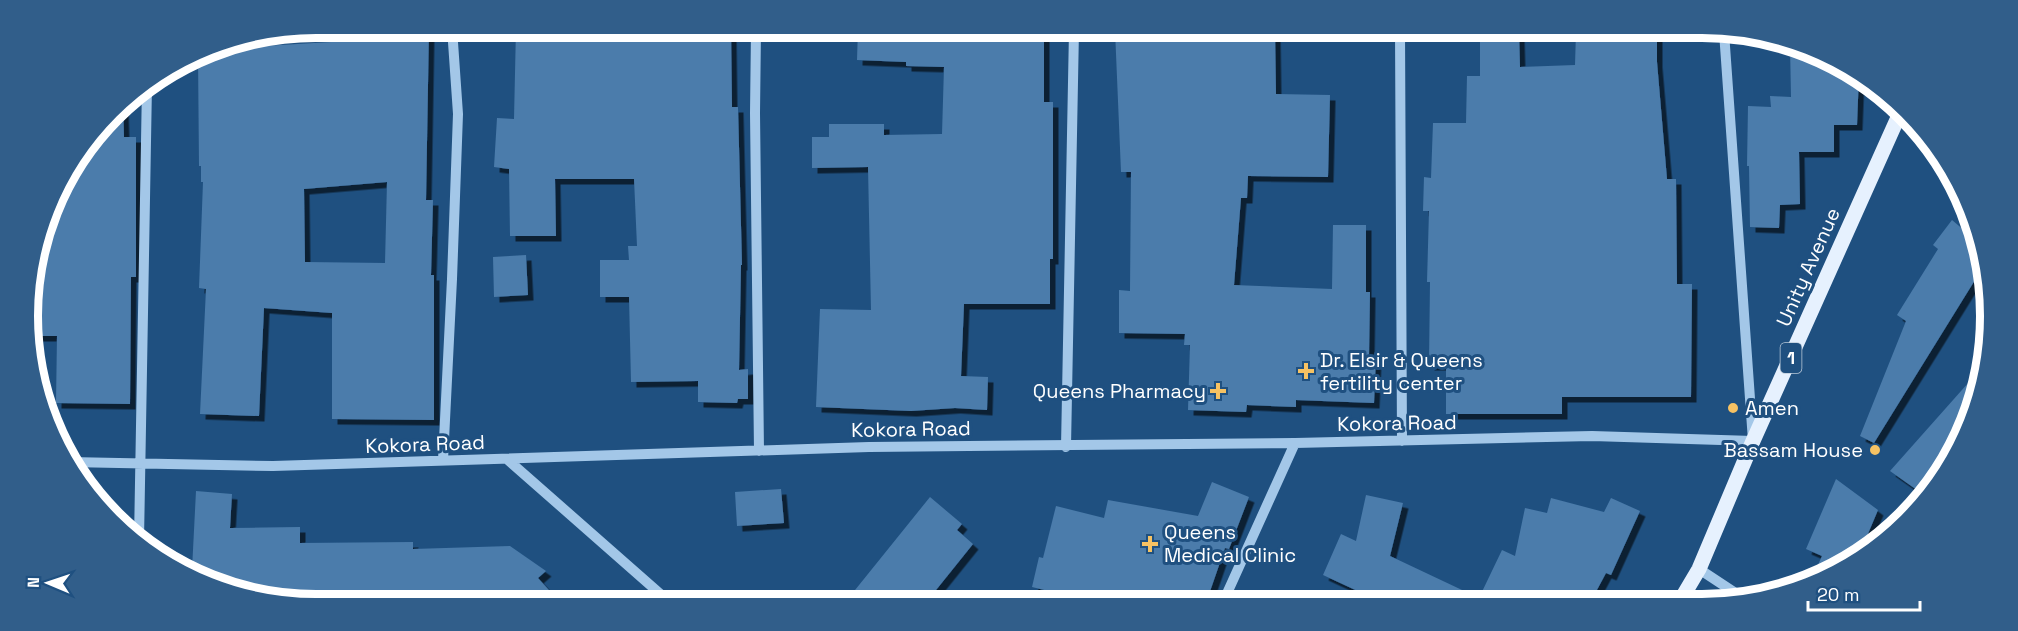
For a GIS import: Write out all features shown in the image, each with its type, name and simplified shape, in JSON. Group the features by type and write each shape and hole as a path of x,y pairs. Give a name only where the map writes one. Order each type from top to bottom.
{"main road":[{"name":"Unity Avenue","path":"1685,594 1699,569 1898,118"}],"street":[{"path":"443,460 458,114 453,38"},
{"path":"756,38 759,451"},
{"path":"1066,447 1074,38"},
{"path":"1400,38 1402,441"},
{"path":"1725,38 1754,441"},
{"path":"139,531 147,94"},
{"name":"Kokora Road","path":"80,462 348,465 662,452 868,447 1066,447 1592,436 1754,441"},
{"path":"1227,594 1295,443"},
{"path":"508,460 660,594"},
{"path":"1699,569 1733,592"}],"building":[{"path":"331,38 429,38 426,200 433,200 431,275 434,275 434,420 332,419 332,313 264,308 259,416 200,414 206,289 199,288 203,182 201,182 201,166 199,166 198,64 226,52 247,47 331,42","holes":["387,182 385,263 305,262 304,189"]},
{"path":"516,38 731,38 732,107 738,107 742,265 739,370 748,369 748,399 738,399 737,403 698,402 698,381 631,382 629,297 600,297 600,260 629,260 628,246 637,246 634,179 555,179 556,236 510,236 509,169 494,167 497,118 514,119"},
{"path":"858,38 1044,38 1044,102 1053,102 1053,259 1050,259 1050,304 964,304 961,376 988,377 987,410 955,408 911,411 816,407 820,309 871,310 868,167 812,168 812,137 829,137 829,124 884,124 884,135 942,134 944,67 906,66 906,62 857,60"},
{"path":"1115,38 1275,38 1276,94 1330,95 1328,177 1248,176 1247,198 1241,198 1234,285 1332,289 1333,225 1366,225 1366,292 1370,292 1369,356 1376,357 1374,403 1296,400 1296,407 1247,405 1246,412 1188,410 1190,345 1184,345 1185,334 1119,333 1119,290 1130,291 1131,172 1121,172"},
{"path":"1480,38 1519,38 1520,67 1575,65 1576,38 1657,38 1667,179 1676,179 1677,284 1692,284 1691,397 1562,397 1562,414 1446,414 1446,365 1429,365 1430,282 1427,282 1429,211 1423,211 1424,177 1431,178 1433,123 1466,123 1467,76 1480,76"},
{"path":"1790,51 1825,66 1859,85 1857,125 1834,125 1834,152 1799,152 1800,204 1780,205 1779,228 1750,227 1749,166 1747,166 1748,106 1771,107 1770,96 1791,97"},
{"path":"123,115 124,137 136,137 136,277 131,277 130,404 56,403 57,336 38,336 38,334 40,279 52,226 66,193 84,161 106,132"},
{"path":"1952,220 1968,234 1978,283 1975,280 1874,443 1860,436 1906,321 1897,315 1938,249 1933,245"},
{"path":"526,255 528,295 494,297 493,257"},
{"path":"1973,377 1966,405 1952,438 1934,470 1918,491 1890,471"},
{"path":"1836,479 1878,510 1865,541 1842,556 1816,569 1822,556 1806,549"},
{"path":"1212,482 1249,497 1229,549 1225,548 1209,594 1061,594 1032,587 1039,557 1043,558 1056,506 1104,518 1108,500 1198,516"},
{"path":"781,489 784,523 737,526 735,492"},
{"path":"196,491 232,494 230,528 300,527 300,543 413,542 413,549 510,546 546,571 538,578 552,594 297,593 244,584 192,565"},
{"path":"1366,495 1403,503 1390,556 1471,594 1364,594 1323,575 1341,534 1356,541"},
{"path":"930,497 962,524 957,530 973,544 933,594 852,594"},
{"path":"1551,498 1604,512 1611,498 1640,511 1611,575 1606,573 1595,594 1481,594 1502,550 1515,556 1525,508 1547,513"}],"place":[{"name":"Dr. Elsir & Queens fertility center","path":"1306,371"},
{"name":"Queens Pharmacy","path":"1218,391"},
{"name":"Amen","path":"1733,408"},
{"name":"Bassam House","path":"1875,450"},
{"name":"Queens Medical Clinic","path":"1150,544"}]}
